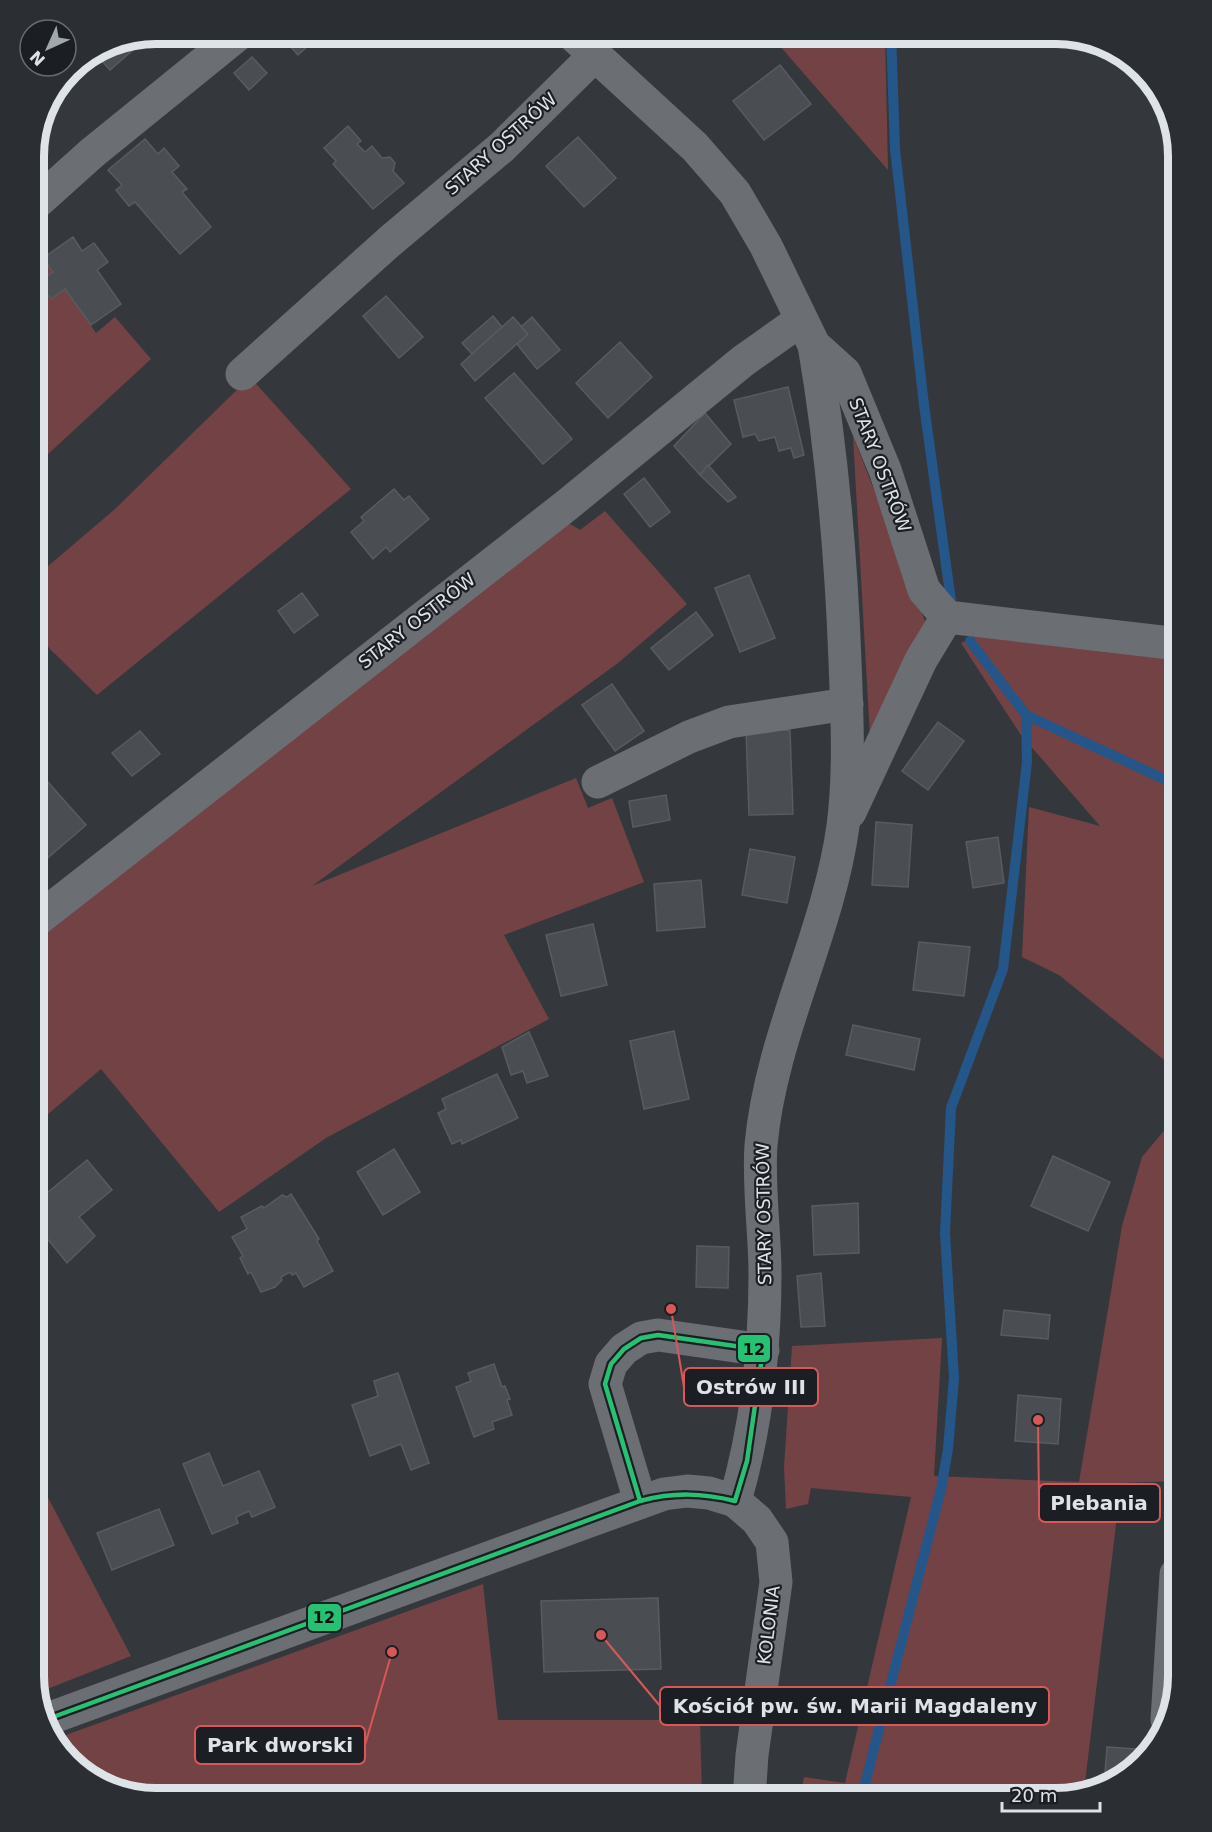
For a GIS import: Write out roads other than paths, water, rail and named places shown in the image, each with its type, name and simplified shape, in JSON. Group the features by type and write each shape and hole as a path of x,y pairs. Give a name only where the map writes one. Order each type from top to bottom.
{"street":[{"path":"44,196 92,153 226,44"},
{"name":"STARY OSTRÓW","path":"584,44 695,147 735,193 766,246 808,332 845,373 885,470 924,590 947,617 921,660 843,826"},
{"name":"STARY OSTRÓW","path":"242,374 389,242 502,147 596,54"},
{"name":"STARY OSTRÓW","path":"735,1501 747,1461 763,1350 765,1275 761,1146 777,1056 827,900 843,826 847,770 843,594 836,495 808,332"},
{"name":"STARY OSTRÓW","path":"44,914 567,505 743,361 808,332"},
{"path":"947,617 1168,643"},
{"path":"598,782 689,737 729,722 847,704"},
{"path":"640,1501 605,1384 611,1364 624,1349 640,1338 658,1335 763,1350"},
{"path":"52,1718 640,1501 687,1491 709,1493 735,1501"},
{"name":"KOLONIA","path":"735,1501 757,1520 772,1542 776,1582 752,1755 750,1788"}],"waterway":[{"path":"891,44 895,149 924,405 951,601"},
{"path":"970,641 1026,715 1168,781"},
{"path":"864,1788 941,1489 948,1449 954,1378 945,1233 951,1108 1003,969 1027,762 1026,715"}],"place":[{"name":"Ostrów III","path":"671,1309"},
{"name":"Plebania","path":"1038,1420"},
{"name":"Kościół pw. św. Marii Magdaleny","path":"601,1635"},
{"name":"Park dworski","path":"392,1652"}]}
